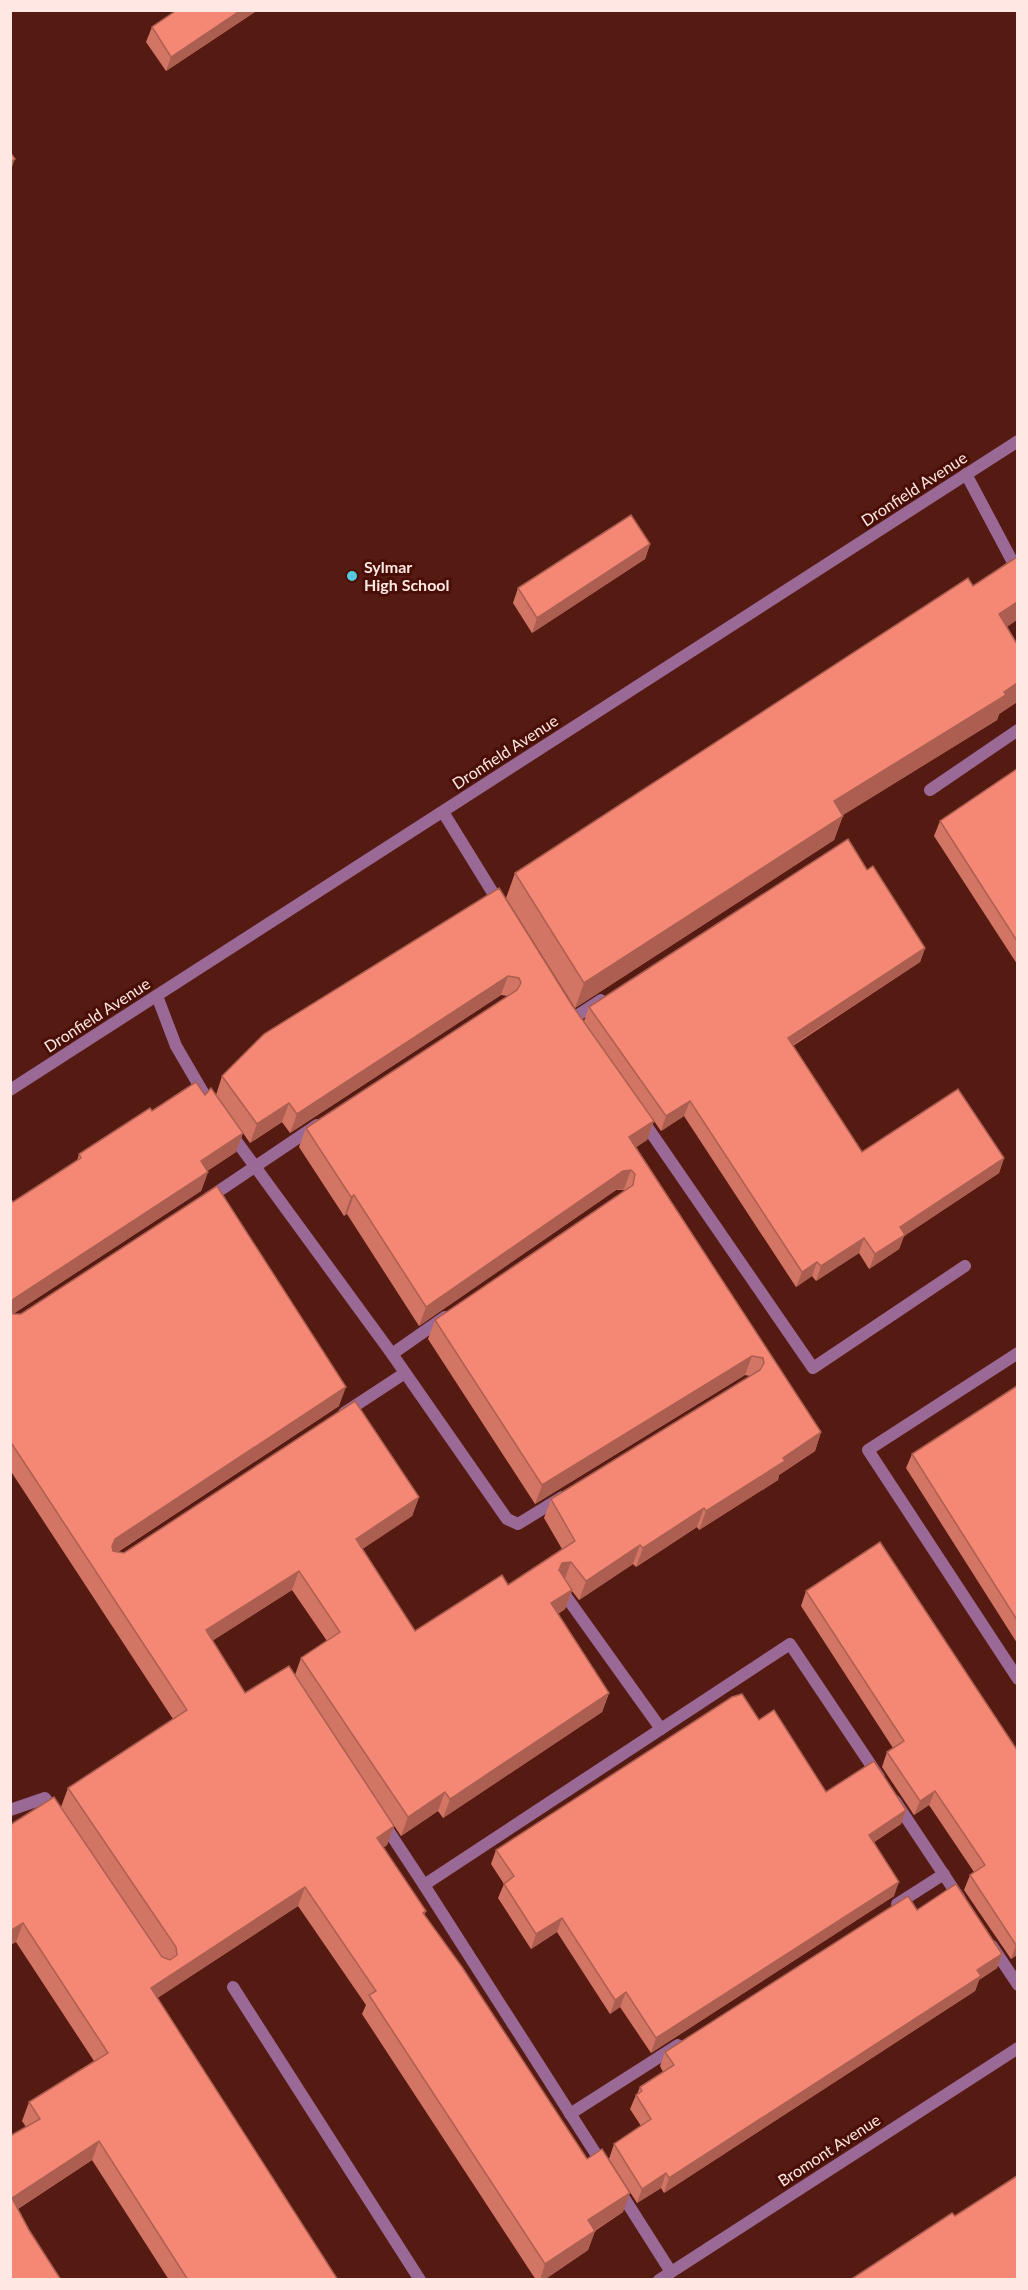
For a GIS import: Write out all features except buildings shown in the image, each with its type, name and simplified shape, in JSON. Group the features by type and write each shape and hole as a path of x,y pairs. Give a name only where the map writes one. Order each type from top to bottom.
{"street":[{"name":"Dronfield Avenue","path":"10,1090 1017,441"},
{"path":"966,474 1017,572"},
{"path":"930,790 1017,730"},
{"path":"443,812 508,918"},
{"path":"572,1018 611,993"},
{"path":"157,996 176,1046 194,1080 255,1168 392,1354 507,1519 518,1524 578,1487"},
{"path":"633,1106 813,1368 965,1266"},
{"path":"197,1206 331,1116"},
{"path":"392,1354 459,1308"},
{"path":"1017,1353 868,1450 1017,1679"},
{"path":"337,1418 405,1373"},
{"path":"560,1588 661,1729"},
{"path":"424,1885 790,1644 968,1911"},
{"path":"10,1810 45,1798 65,1826"},
{"path":"373,1808 671,2272"},
{"path":"883,1913 944,1874"},
{"path":"987,1939 1017,1985"},
{"path":"232,1987 420,2280"},
{"path":"570,2114 692,2036"},
{"name":"Bromont Avenue","path":"659,2280 1017,2048"}],"place":[{"name":"Sylmar High School","path":"352,576"}]}
